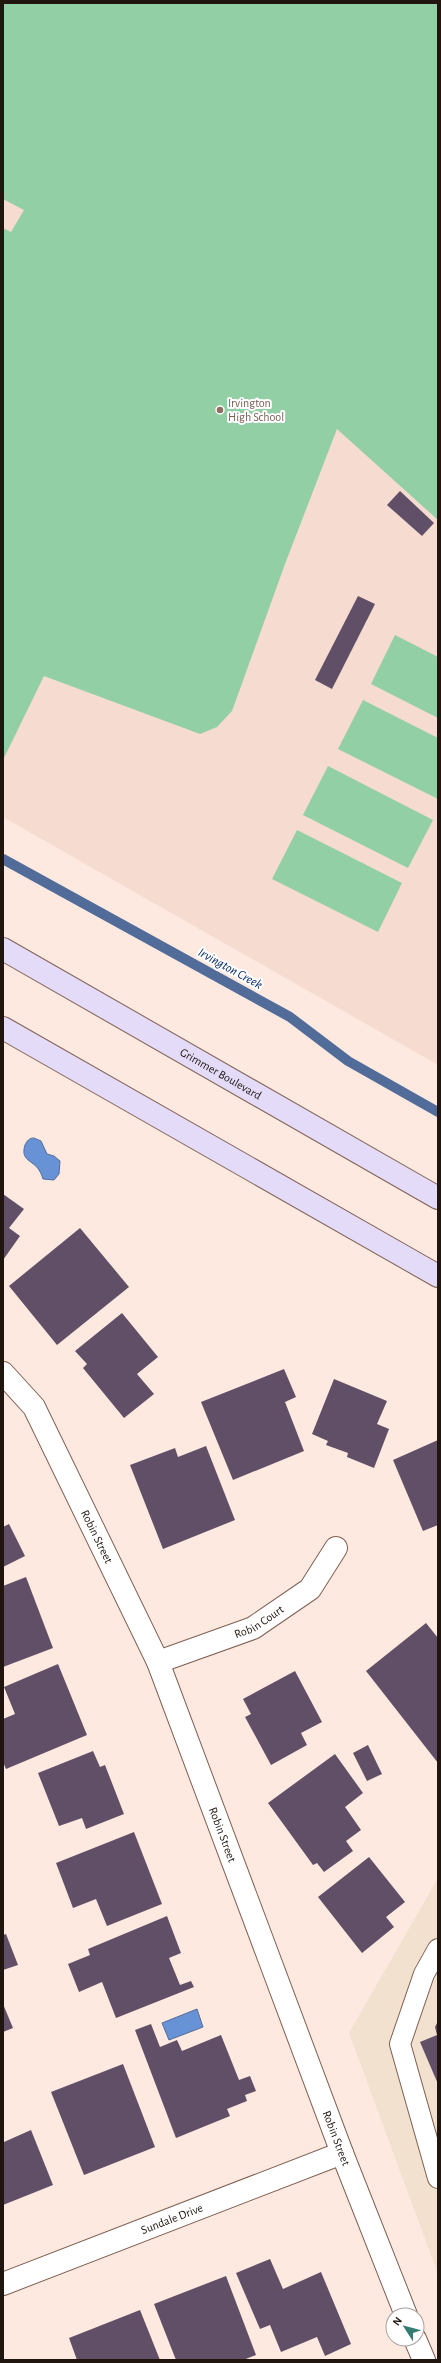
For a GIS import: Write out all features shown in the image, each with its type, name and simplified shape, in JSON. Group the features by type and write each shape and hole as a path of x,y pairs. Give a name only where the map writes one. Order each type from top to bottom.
{"main road":[{"name":"Grimmer Boulevard","path":"3,949 438,1198"},
{"path":"3,1028 438,1276"}],"street":[{"name":"Robin Street","path":"3,1373 34,1408 158,1662 342,2153 403,2307"},
{"name":"Robin Court","path":"158,1662 253,1628 310,1589 336,1548"},
{"name":"Sundale Drive","path":"3,2284 342,2153"},
{"path":"418,2347 424,2360"}],"lane":[{"path":"438,1949 424,1974 400,2044 438,2178"}],"shaded area":[{"name":"Irvington High School","path":"3,3 438,3 438,1065 3,817"},
{"path":"438,1878 438,2274 349,2033"}],"green space":[{"name":"Irvington High School","path":"3,3 438,3 438,520 337,429 285,564 232,711 217,727 200,734 44,676 3,760 3,228 11,232 24,210 3,199"},
{"path":"395,635 438,657 438,718 371,684"},
{"path":"363,700 438,738 438,799 338,749"},
{"path":"328,766 433,820 408,868 303,815"},
{"path":"297,830 402,883 378,932 272,879"}],"water":[{"path":"34,1138 41,1141 47,1154 54,1156 60,1161 59,1174 54,1180 43,1179 40,1172 24,1154 25,1145 28,1140"},
{"path":"197,2009 203,2027 169,2040 162,2023"}],"building":[{"path":"400,491 434,523 422,536 387,505"},
{"path":"358,596 375,604 332,689 315,680"},
{"path":"3,1194 24,1209 9,1228 20,1236 3,1260"},
{"path":"80,1228 129,1287 57,1345 9,1286"},
{"path":"122,1313 158,1357 137,1374 154,1394 124,1418 83,1368 87,1364 75,1351"},
{"path":"284,1369 296,1397 285,1402 304,1451 233,1480 201,1402"},
{"path":"334,1379 387,1401 377,1424 389,1429 374,1468 347,1457 348,1453 326,1445 328,1441 312,1434"},
{"path":"438,1440 438,1525 423,1531 393,1460"},
{"path":"206,1446 235,1520 163,1549 130,1465 175,1448 178,1457"},
{"path":"9,1524 25,1556 3,1567 3,1527"},
{"path":"26,1577 53,1648 3,1667 3,1586"},
{"path":"426,1623 438,1638 438,1763 366,1671"},
{"path":"58,1664 87,1735 6,1769 3,1762 3,1719 15,1714 4,1687"},
{"path":"295,1671 322,1722 301,1733 307,1745 271,1765 245,1717 251,1714 243,1699"},
{"path":"368,1745 382,1774 367,1781 353,1753"},
{"path":"93,1751 100,1767 105,1765 124,1814 86,1829 82,1818 59,1826 38,1773"},
{"path":"335,1754 363,1793 345,1807 361,1830 346,1841 353,1851 324,1872 317,1863 313,1865 268,1803"},
{"path":"134,1832 162,1904 107,1926 96,1899 73,1908 56,1863"},
{"path":"369,1857 405,1902 386,1917 394,1927 362,1953 318,1897"},
{"path":"167,1916 181,1953 169,1958 180,1985 191,1981 194,1987 116,2018 102,1982 79,1992 68,1964 90,1955 88,1949"},
{"path":"6,1934 18,1965 3,1970 3,1935"},
{"path":"3,2004 13,2028 3,2032"},
{"path":"438,2021 438,2084 420,2042 437,2035 435,2027"},
{"path":"151,2024 160,2047 177,2040 182,2051 221,2035 239,2080 250,2076 256,2091 245,2095 247,2101 227,2109 230,2116 176,2138 135,2030"},
{"path":"123,2064 155,2147 84,2175 51,2092"},
{"path":"31,2130 53,2185 3,2205 3,2138 4,2142"},
{"path":"270,2259 283,2289 321,2272 351,2344 325,2356 317,2337 281,2352 270,2325 260,2329 236,2273"},
{"path":"226,2276 256,2355 243,2360 176,2360 154,2304"},
{"path":"140,2310 160,2360 77,2360 69,2338"}],"waterway":[{"name":"Irvington Creek","path":"3,859 290,1017 348,1061 438,1112"}],"place":[{"name":"Irvington High School","path":"220,410"}]}
